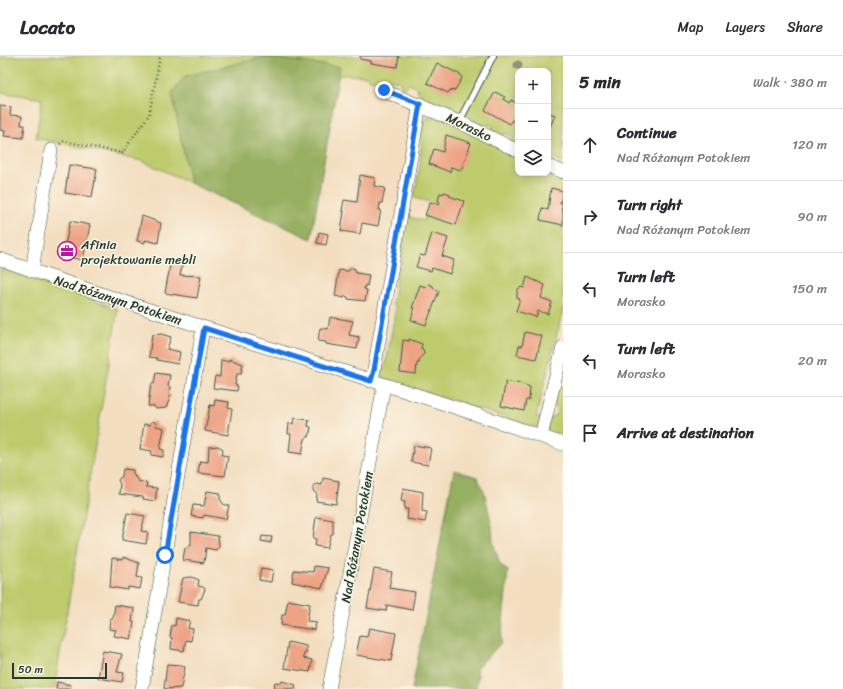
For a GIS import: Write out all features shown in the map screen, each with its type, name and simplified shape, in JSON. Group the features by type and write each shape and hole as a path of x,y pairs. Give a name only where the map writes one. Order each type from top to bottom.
{"street":[{"name":"Morasko","path":"384,90 460,122 515,150"},
{"path":"371,381 420,104"},
{"path":"32,271 51,150"},
{"path":"551,167 563,172"},
{"name":"Nad Różanym Potokiem","path":"0,259 204,328 563,444"},
{"path":"142,689 204,328"},
{"path":"541,436 563,347"},
{"name":"Nad Różanym Potokiem","path":"329,689 384,385"}],"lane":[{"path":"460,122 493,56"}],"path":[{"path":"51,150 64,141 122,154 149,114 160,56"}],"green space":[{"path":"0,56 490,56 463,111 460,113 452,108 450,104 447,106 419,95 417,88 409,84 402,89 399,81 378,77 373,81 367,76 338,75 339,67 172,93 190,183 142,161 36,138 42,99 0,92"},
{"path":"494,56 563,56 563,162 551,157 551,68 515,68 515,142 512,141 513,137 504,133 503,136 492,130 493,127 489,124 487,127 465,116"},
{"path":"264,57 340,67 311,239 190,183 172,93 185,76"},
{"path":"428,118 441,118 515,154 515,176 551,176 551,174 563,176 563,310 536,417 541,418 537,428 383,378 381,374 382,368 386,365 396,307 392,305 398,267 402,268 402,248 407,216 424,221 430,202 414,198 420,166 423,121"},
{"path":"0,268 118,309 54,689 0,689"},
{"path":"558,386 563,387 563,438 547,432 550,419 558,413 558,409 554,405"},
{"path":"454,470 477,477 484,491 492,526 493,543 500,564 508,571 501,643 476,669 478,675 476,689 412,689"}],"building":[{"path":"360,56 399,56 397,67 371,63 371,61 360,59"},
{"path":"437,63 461,75 462,78 455,90 449,91 448,93 427,83"},
{"path":"495,92 505,97 503,99 509,103 511,100 515,102 515,122 512,120 510,124 485,110"},
{"path":"0,106 11,107 10,115 22,116 21,125 25,125 23,138 4,136 5,131 0,130"},
{"path":"551,113 555,115 551,125"},
{"path":"446,135 471,143 461,170 451,167 450,172 429,164 434,149 443,152"},
{"path":"69,165 97,169 92,197 65,193"},
{"path":"360,175 375,178 374,186 385,188 382,203 380,203 379,210 381,210 378,226 362,223 360,234 341,231 344,200 357,202"},
{"path":"551,188 563,191 560,203 563,203 561,210 563,211 563,225 540,220 542,208 548,210"},
{"path":"444,192 450,194 449,196 464,201 456,225 425,215 430,202 439,205 440,202 438,201 440,193 443,194"},
{"path":"142,216 161,223 158,243 145,240 145,243 137,241"},
{"path":"70,221 90,225 83,260 63,256"},
{"path":"319,232 328,234 326,245 317,243"},
{"path":"432,233 448,238 442,256 454,260 450,274 432,268 431,271 416,267 420,255 425,256"},
{"path":"171,260 183,262 180,275 201,276 197,298 165,293"},
{"path":"352,268 355,269 356,273 369,275 367,286 365,285 364,289 367,290 365,301 348,299 348,297 345,296 344,298 335,296 339,270 348,271"},
{"path":"527,277 545,285 541,298 552,302 548,314 538,311 536,317 516,311 520,299 517,298 517,290 521,287 524,288"},
{"path":"429,284 433,286 434,289 439,291 426,325 411,320 414,308 412,308 420,285 426,287"},
{"path":"330,317 353,321 349,335 359,337 357,349 326,344 326,342 318,341 320,328 328,329"},
{"path":"525,332 542,336 536,359 517,355 519,346 522,346"},
{"path":"161,334 171,337 167,349 180,352 178,364 149,357 152,335"},
{"path":"409,339 422,344 421,349 423,349 424,354 420,358 419,363 417,363 416,374 400,372 403,340 409,341"},
{"path":"229,359 243,364 241,374 237,374 235,385 238,386 237,391 213,388 215,376 220,377 221,360 229,362"},
{"path":"156,373 170,375 168,386 170,387 169,394 171,395 166,408 156,409 154,406 148,406 150,391 152,383 154,384"},
{"path":"506,381 514,383 517,382 530,387 529,400 526,400 524,411 501,406"},
{"path":"215,400 229,402 228,408 232,409 228,435 205,431 210,405 214,406"},
{"path":"294,418 309,420 308,426 311,427 309,437 306,437 304,443 302,454 289,452 291,434 288,434 289,423 293,424"},
{"path":"152,421 155,422 156,426 164,428 160,449 164,450 163,457 151,455 152,451 140,449 144,424 150,425"},
{"path":"414,445 431,448 428,465 411,462"},
{"path":"218,446 223,449 222,455 228,456 225,476 198,473 200,461 208,462 209,447"},
{"path":"123,469 133,470 133,473 138,481 147,483 146,487 157,488 155,501 143,499 143,497 119,494 120,484 118,480 122,476"},
{"path":"323,478 339,481 336,504 316,501 317,494 313,491 313,487 316,484 322,485"},
{"path":"403,488 423,492 422,511 427,512 425,522 407,519 408,509 404,509 405,502 401,501"},
{"path":"207,491 220,493 220,499 224,505 229,505 226,519 204,515 203,518 191,516 193,505 204,506"},
{"path":"127,513 145,516 141,531 148,532 146,544 122,540"},
{"path":"316,517 333,520 333,534 331,534 327,548 315,546 316,539 313,538"},
{"path":"191,532 218,536 219,546 216,550 206,548 204,563 183,560 185,547 188,548 189,545 191,545"},
{"path":"262,536 272,537 271,543 261,541"},
{"path":"123,557 139,563 137,577 142,578 140,589 128,587 128,590 110,587 112,558 123,560"},
{"path":"314,566 328,568 322,588 292,582 294,570 313,572"},
{"path":"261,568 273,570 271,582 259,580"},
{"path":"374,569 392,572 389,588 415,592 412,610 387,605 386,611 367,608"},
{"path":"192,577 199,580 198,586 205,589 201,599 199,599 198,605 178,602 183,578"},
{"path":"288,600 310,604 307,621 316,622 315,630 281,625 282,615 285,615"},
{"path":"115,605 134,608 132,622 134,622 131,639 114,636 116,630 109,629 110,618 113,618"},
{"path":"176,618 190,621 188,628 193,629 191,641 186,640 184,651 171,649 172,638 170,637 172,625 175,626"},
{"path":"369,628 396,633 391,661 356,655 360,636 367,637"},
{"path":"288,642 306,646 306,653 304,654 303,658 312,660 310,672 284,668"},
{"path":"103,651 122,654 117,672 124,673 122,682 98,678"},
{"path":"167,664 182,665 185,667 181,688 164,689"},
{"path":"282,681 296,685 295,689 274,689 275,682 282,683"},
{"path":"57,682 71,685 70,689 56,689"}],"place":[{"name":"Afinia projektowanie mebli","path":"67,251"}],"route":[{"path":"165,555 204,328 371,381 420,104 384,90"}]}
